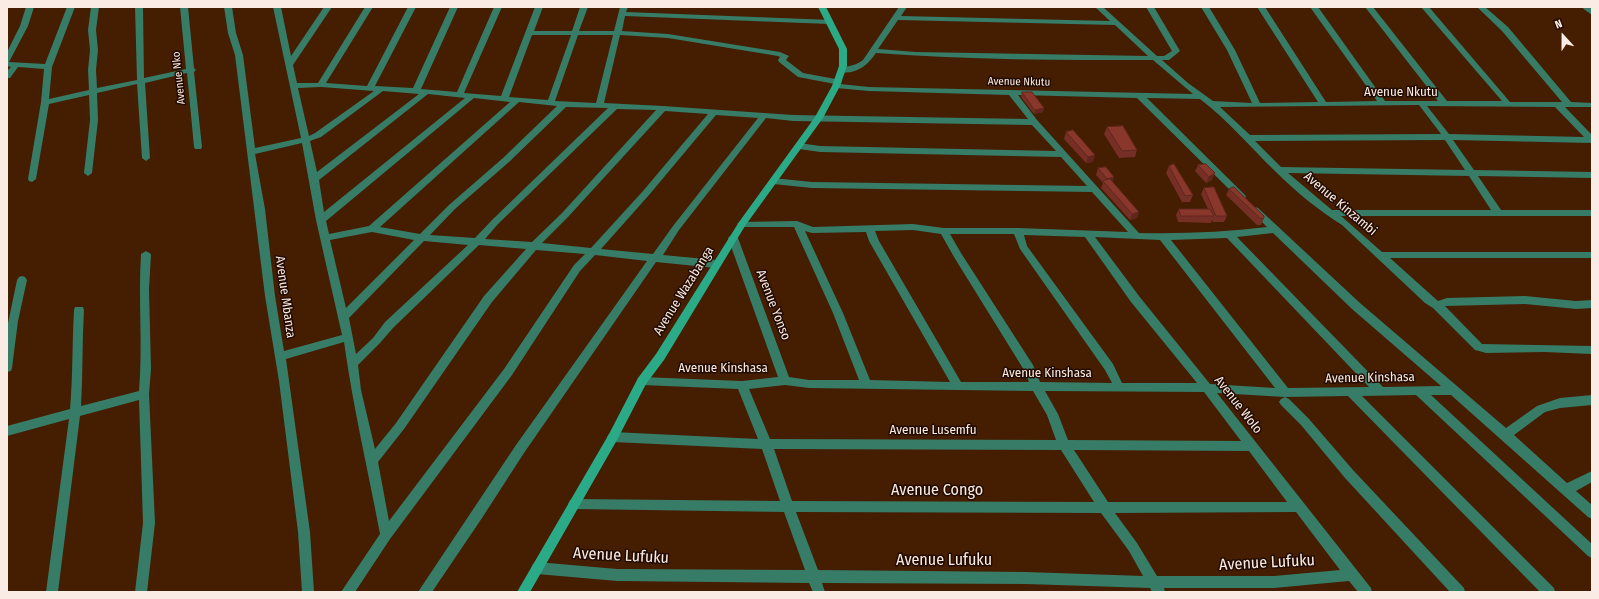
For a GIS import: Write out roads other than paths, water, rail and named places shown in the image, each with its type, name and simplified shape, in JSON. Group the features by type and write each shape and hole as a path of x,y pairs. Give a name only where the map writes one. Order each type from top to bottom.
{"main road":[{"name":"Avenue Wazabanga","path":"523,592 613,437 642,381 660,357 742,224 819,118 837,84 842,70 843,49 822,7"}],"street":[{"path":"7,60 24,26 30,7"},
{"path":"32,180 46,102 48,67 71,7"},
{"path":"88,172 94,120 92,70 94,50 92,30 95,7"},
{"path":"140,7 140,82 146,158"},
{"name":"Avenue Nko","path":"184,7 187,45 192,70 192,99 198,147"},
{"name":"Avenue Mbanza","path":"228,7 232,33 239,55 270,296 280,356 304,532 308,592"},
{"path":"277,7 306,140 306,150 314,179 321,220 348,337 356,390 372,460 386,535"},
{"path":"279,16 286,7"},
{"path":"290,64 328,7"},
{"path":"321,85 370,7"},
{"path":"370,88 412,7"},
{"path":"416,91 454,7"},
{"path":"460,94 497,7 488,7"},
{"path":"504,98 539,7"},
{"path":"551,102 584,7"},
{"path":"842,70 853,70 860,68 874,51 903,7"},
{"name":"Avenue Kinzambi","path":"1099,7 1115,23 1201,98 1210,103 1248,138 1279,170 1330,213 1345,223 1429,300 1437,305 1479,347 1486,349 1544,348 1592,350"},
{"path":"874,51 916,54 1081,58 1166,58 1173,54 1176,50 1150,7"},
{"path":"1205,7 1231,50 1257,105"},
{"path":"1261,7 1323,104"},
{"path":"1314,7 1383,104"},
{"path":"1369,7 1444,104"},
{"path":"1425,7 1508,104"},
{"path":"1481,7 1505,29 1568,104"},
{"path":"1585,7 1592,13"},
{"path":"599,105 624,10 829,22"},
{"path":"897,18 1115,23"},
{"name":"Avenue Nkutu","path":"529,33 618,32 668,36 780,54 785,56 782,60 801,75 837,84 869,89 1201,98"},
{"path":"7,76 11,65 48,67"},
{"path":"46,102 93,93 192,70"},
{"path":"293,86 321,85 370,88 473,95 564,104 663,108 764,116 1034,122"},
{"path":"251,152 306,140 318,135 381,89"},
{"path":"314,179 426,92"},
{"path":"1012,93 1034,122 1137,236"},
{"path":"321,220 473,95"},
{"path":"1140,96 1213,170 1356,306 1506,436 1592,514"},
{"path":"372,229 518,99"},
{"name":"Avenue Nkutu","path":"1210,103 1220,105 1421,103 1592,105"},
{"path":"1421,103 1448,137 1471,174 1499,214"},
{"path":"343,318 452,207 506,160 564,104"},
{"path":"1557,104 1592,140"},
{"path":"353,363 378,339 389,325 478,241 495,222 615,106"},
{"path":"372,460 400,426 488,299 534,246 565,215 663,108"},
{"path":"347,592 386,535 508,372 577,268 593,252 714,112"},
{"path":"424,592 478,514 520,449 654,258 764,116"},
{"path":"1248,138 1448,137 1592,140"},
{"path":"799,146 828,149 1063,154"},
{"path":"1279,170 1592,175"},
{"path":"773,181 812,185 1093,189"},
{"path":"1330,213 1592,213"},
{"path":"742,224 797,224 812,230 913,227 944,231 1018,231 1163,237 1229,235 1275,229"},
{"path":"797,224 838,314 866,384"},
{"path":"869,228 874,241 958,386"},
{"path":"326,238 372,229 422,238 478,241 716,264"},
{"path":"944,231 957,255 1029,368 1037,388 1052,414 1064,445 1104,507 1133,547 1156,587"},
{"path":"1018,231 1023,246 1109,367 1119,387"},
{"name":"Avenue Wolo","path":"1088,235 1135,299 1207,388 1351,575 1366,592"},
{"path":"1229,235 1380,391"},
{"path":"1163,237 1285,398 1305,422 1349,474 1459,592"},
{"name":"Avenue Yonso","path":"733,238 772,339 785,381"},
{"path":"141,592 149,523 144,394 146,369 144,290 146,254"},
{"path":"1381,255 1592,255"},
{"path":"7,368 13,321 22,280"},
{"path":"1437,305 1447,302 1525,300 1576,305 1592,304"},
{"path":"52,592 78,375 77,345 79,310"},
{"path":"280,356 348,337"},
{"name":"Avenue Kinshasa","path":"642,381 742,385 785,381 809,384 866,384 901,386 1207,388 1285,398 1380,391 1453,390"},
{"path":"742,385 766,444 819,592"},
{"path":"1419,391 1592,552"},
{"path":"1352,393 1549,592"},
{"path":"7,431 144,394"},
{"path":"1506,436 1541,409 1560,403 1592,400"},
{"name":"Avenue Lusemfu","path":"613,437 766,444 1252,446"},
{"path":"1566,490 1592,476"},
{"name":"Avenue Congo","path":"574,504 788,507 1300,507"},
{"name":"Avenue Lufuku","path":"537,568 617,575 1026,578 1156,587 1274,582 1351,575"}]}
